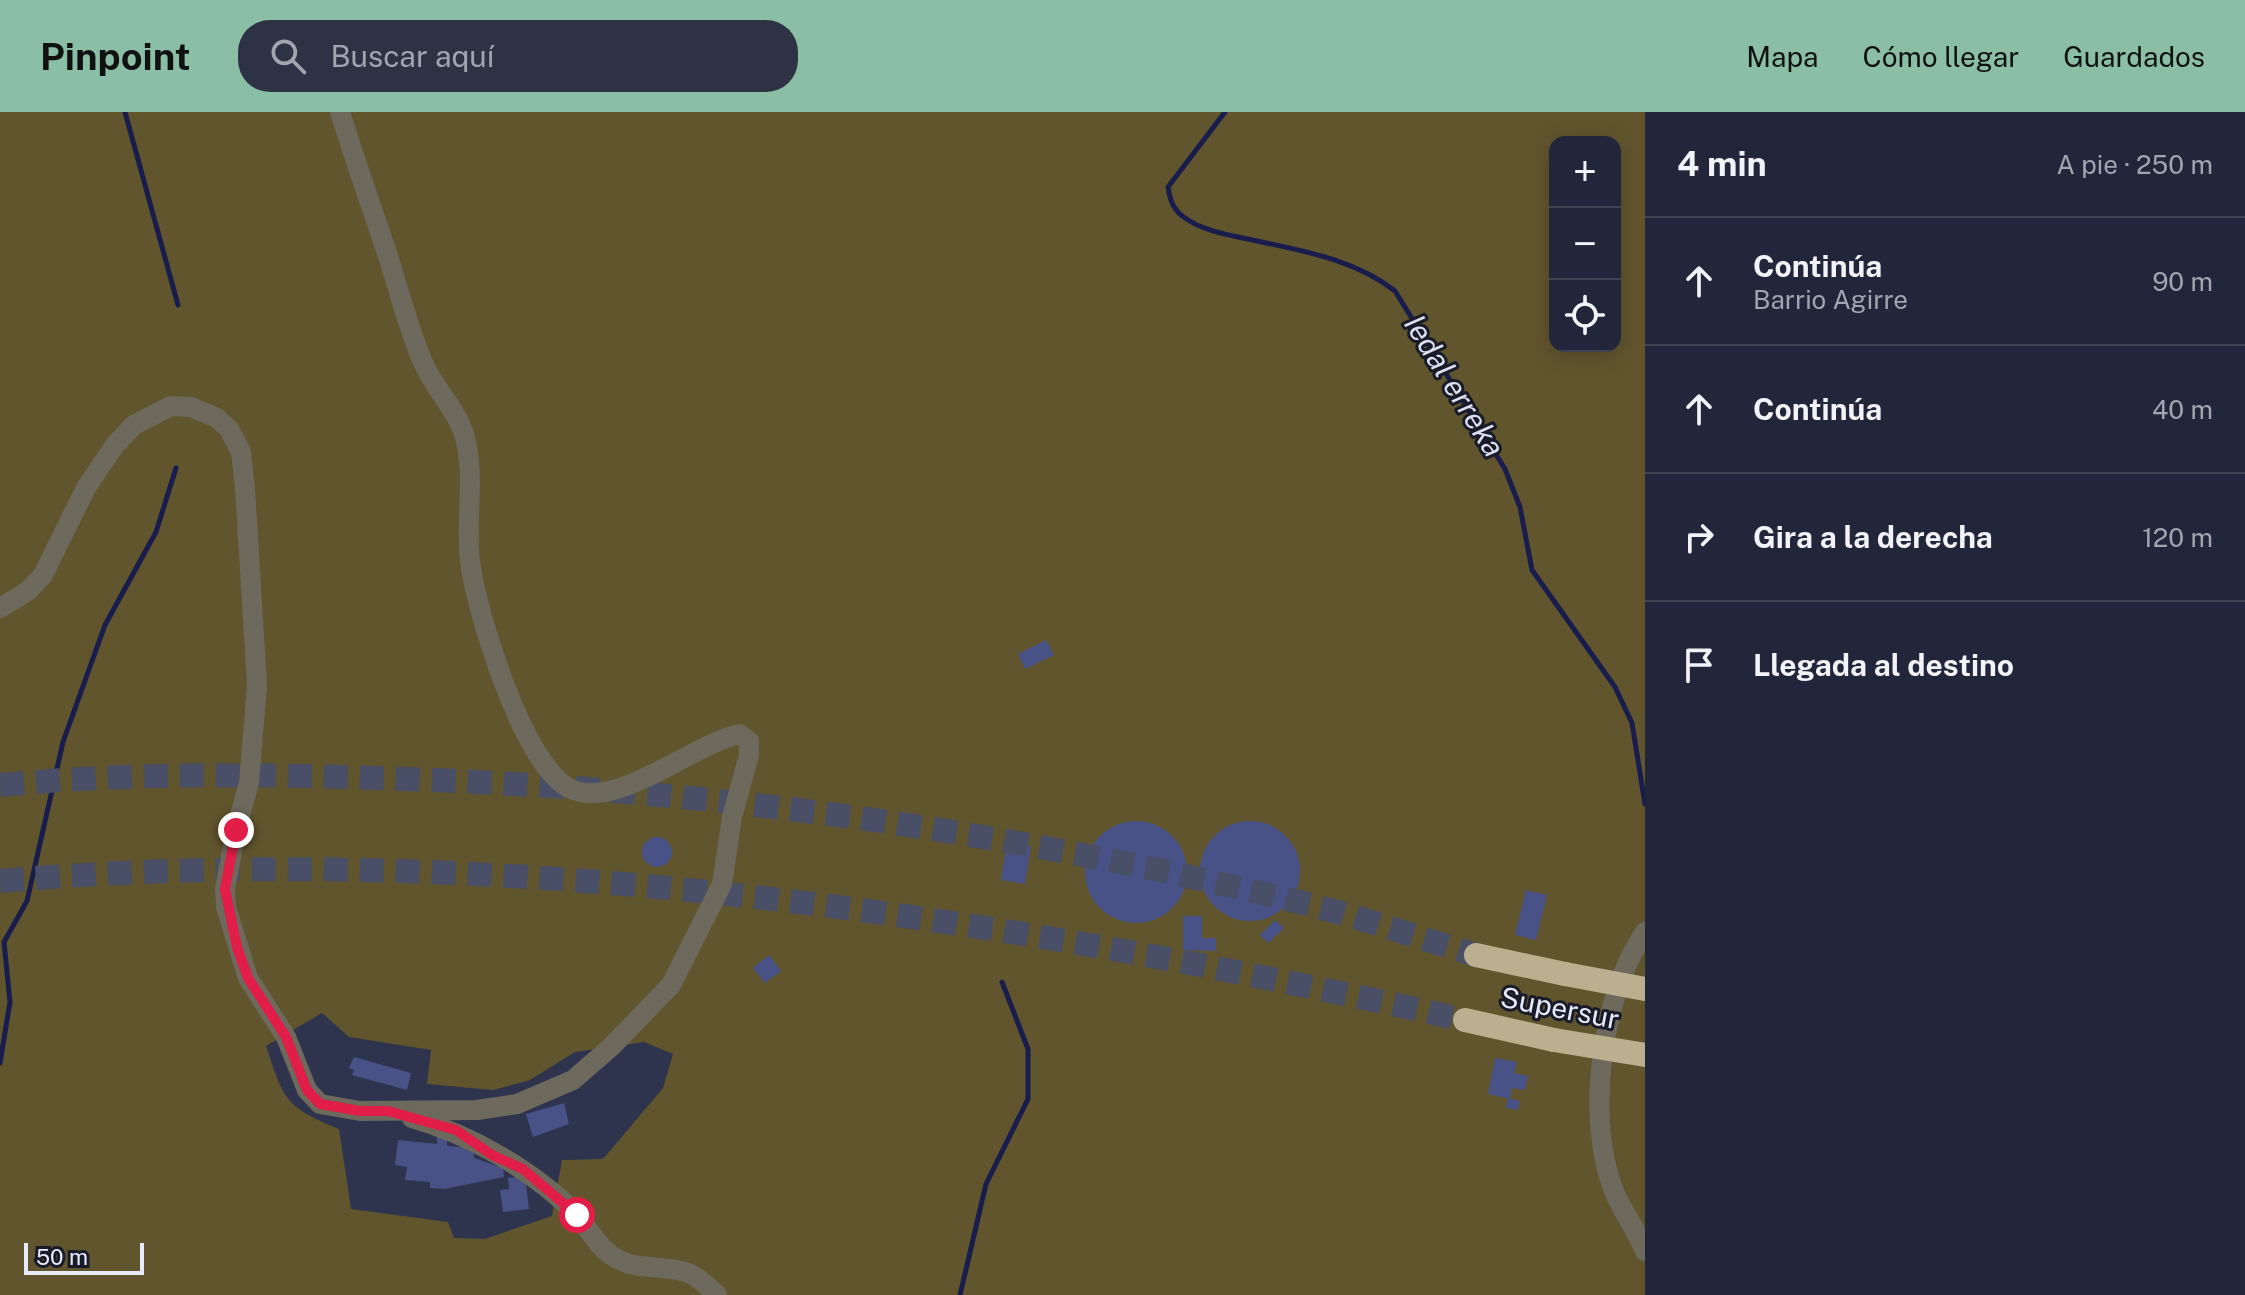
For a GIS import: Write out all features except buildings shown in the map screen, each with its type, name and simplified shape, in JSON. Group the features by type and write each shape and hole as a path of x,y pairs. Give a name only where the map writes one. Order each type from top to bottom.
{"highway":[{"name":"Supersur","path":"1476,955 1645,989"},
{"name":"Supersur","path":"1465,1020 1554,1040 1645,1055"}],"street":[{"path":"0,608 28,591 43,575 86,488 115,445 134,425 171,406 191,407 217,418 229,429 241,452 245,488 257,685 249,783 225,889 226,907 248,978 286,1037 307,1090 320,1104 360,1111 388,1111 477,1110 517,1104 573,1080 654,1006 671,985 722,884 732,817 749,755 749,741 739,734 713,740 637,782 600,795 570,789 543,763 500,675 477,604 469,559 468,452 462,430 422,361 340,112"},
{"path":"1645,932 1616,988 1601,1064 1601,1101 1611,1183 1645,1251"},
{"path":"388,1111 456,1130 492,1155 523,1169 577,1215 591,1236 611,1255 632,1265 684,1271 700,1279 717,1295"}],"shaded area":[{"path":"0,112 1645,112 1645,1295 0,1295","holes":["322,1013 349,1037 431,1050 427,1084 493,1090 530,1080 575,1052 644,1042 673,1054 663,1088 603,1159 562,1160 552,1216 485,1239 454,1238 448,1222 351,1209 339,1129 307,1114 289,1100 277,1079 266,1046"]}],"waterway":[{"path":"125,112 178,305"},
{"name":"Iedal erreka","path":"1225,112 1168,187 1175,208 1185,218 1206,229 1342,262 1395,291 1505,469 1520,507 1532,570 1615,687 1632,723 1645,804"},
{"path":"0,1063 10,1002 4,942 27,901 63,742 105,625 156,532 176,468"},
{"path":"960,1295 986,1184 1028,1099 1028,1049 1002,982"}],"tunnel":[{"path":"0,785 152,776 304,776 519,784 745,804 970,835 1192,877 1325,909 1476,955"},
{"path":"0,881 183,871 367,870 552,879 737,895 921,918 1105,948 1465,1020"}],"route":[{"path":"236,830 225,889 226,907 248,978 286,1037 307,1090 320,1104 360,1111 388,1111 456,1130 492,1155 523,1169 577,1215"}]}
